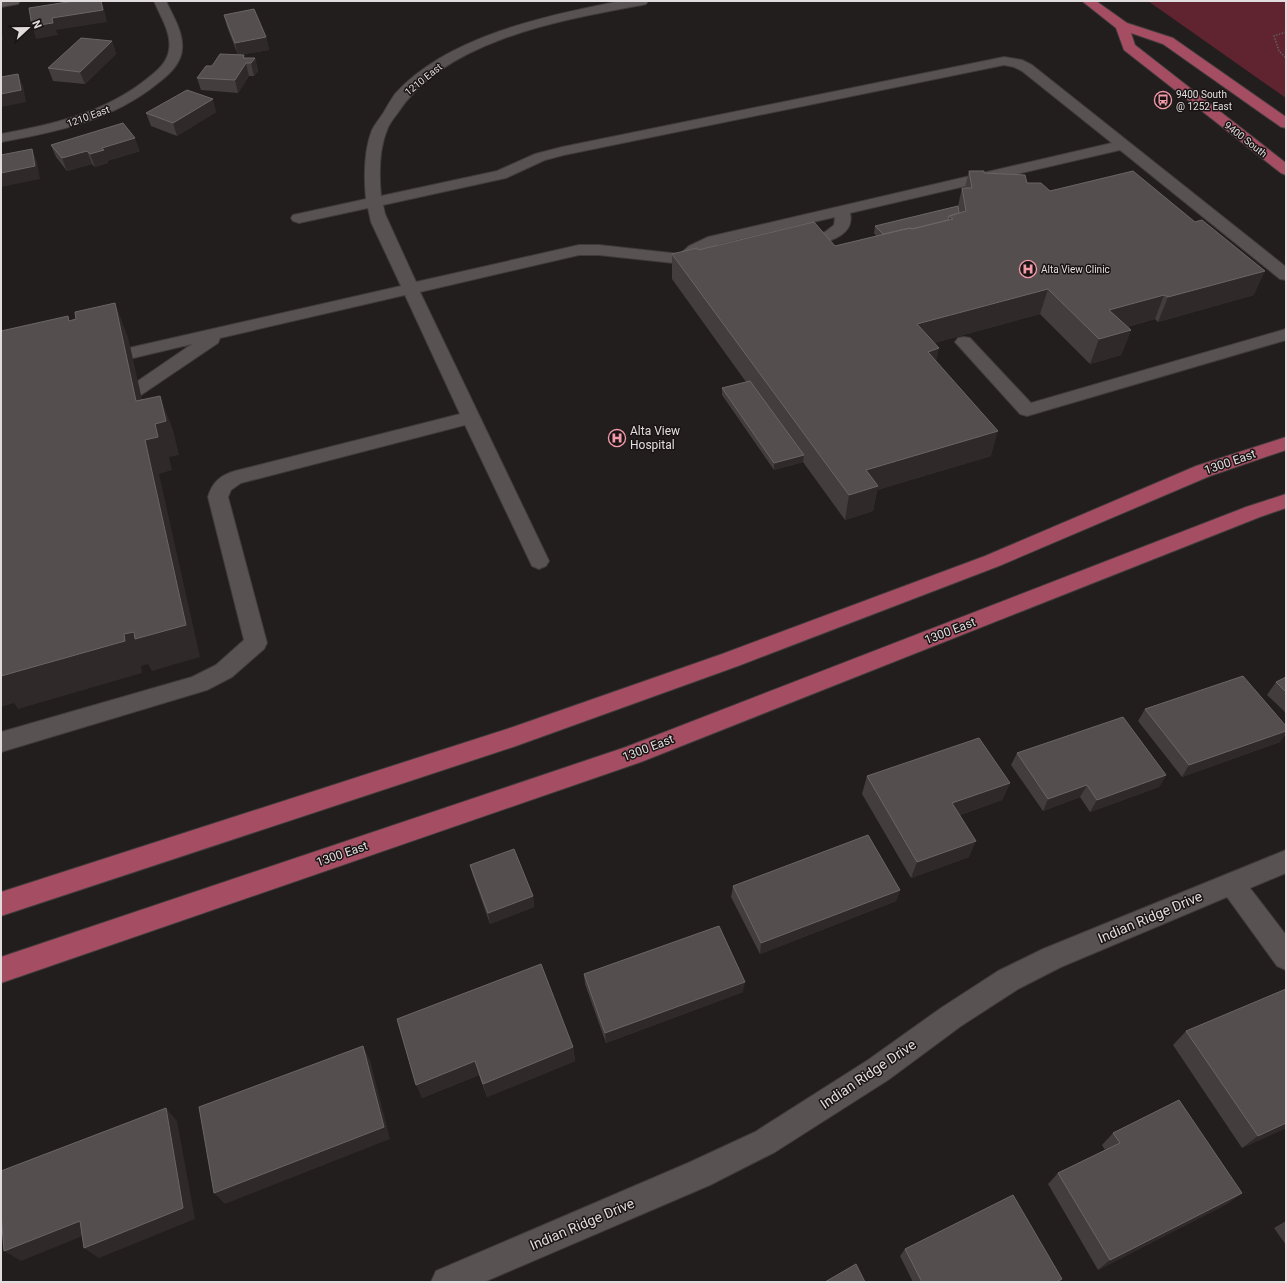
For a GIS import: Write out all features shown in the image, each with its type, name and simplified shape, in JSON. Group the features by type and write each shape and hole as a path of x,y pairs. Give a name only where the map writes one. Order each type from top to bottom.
{"main road":[{"path":"1088,1 1122,26 1168,41 1286,124"},
{"name":"9400 South","path":"1122,26 1129,47 1286,170"},
{"name":"1300 East","path":"1,904 228,832 516,736 730,660 992,561 1202,471 1286,443"},
{"name":"1300 East","path":"1,970 633,754 1245,515 1286,502"}],"street":[{"path":"1,3 14,1"},
{"name":"1210 East","path":"1,138 68,125 103,113 130,99 150,85 165,71 173,59 177,48 175,37 160,1"},
{"name":"1210 East","path":"540,561 379,222 374,202 372,176 376,141 380,127 398,102 421,78 452,58 494,37 517,29 567,16 642,1"},
{"path":"299,218 501,175 520,168 540,157 562,151 998,61 1017,63 1027,68 1286,275"},
{"path":"684,260 695,249 714,240 1123,145"},
{"path":"783,248 834,234 844,224 845,217 842,210"},
{"path":"92,362 579,250 599,250 684,260 719,261"},
{"path":"99,406 135,391 221,332"},
{"path":"964,342 1027,410 1286,334"},
{"path":"1,742 199,684 224,671 256,643 218,497 219,491 228,481 471,417"},
{"name":"Indian Ridge Drive","path":"447,1282 699,1174 765,1142 878,1070 952,1017 1008,980 1052,958 1286,861"},
{"path":"1232,883 1286,957"}],"path":[{"path":"1286,32 1274,36 1279,51 1286,58"}],"shaded area":[{"path":"1148,1 1286,1 1286,98"}],"building":[{"path":"74,1 101,1 103,10 52,18 53,23 32,26 29,8"},
{"path":"254,9 266,37 235,43 224,15"},
{"path":"81,38 112,41 80,72 48,68"},
{"path":"220,54 244,55 243,58 255,58 251,63 246,63 235,80 197,78 206,66 212,66"},
{"path":"18,74 21,90 1,94 1,77"},
{"path":"187,90 213,99 173,123 146,113"},
{"path":"123,123 135,138 102,148 104,150 90,154 87,151 62,158 51,145"},
{"path":"32,149 35,166 1,173 1,155"},
{"path":"969,171 1025,175 1027,183 1041,183 1050,191 1133,171 1195,222 1202,220 1265,271 1168,297 1164,295 1109,310 1131,330 1099,339 1048,289 917,324 939,348 928,352 998,431 866,470 878,486 849,495 672,254 697,248 698,250 814,222 835,246 953,219 949,216 966,211 962,188 972,188"},
{"path":"958,206 959,213 949,216 948,220 912,229 910,228 883,234 875,226"},
{"path":"115,303 136,401 160,396 166,421 155,424 158,437 145,440 186,625 135,639 134,632 124,634 125,641 1,676 1,331 68,316 69,321 76,319 75,312"},
{"path":"750,381 804,455 774,463 722,388"},
{"path":"1243,676 1286,726 1286,731 1189,765 1145,709"},
{"path":"1286,677 1286,692 1276,682"},
{"path":"1123,717 1166,775 1097,800 1087,785 1048,799 1017,753"},
{"path":"979,738 1010,783 952,803 976,841 917,862 867,776"},
{"path":"868,835 900,890 761,943 733,886"},
{"path":"514,849 533,896 488,913 470,865"},
{"path":"719,926 745,982 605,1033 584,974"},
{"path":"541,964 573,1047 483,1084 475,1061 416,1085 397,1019"},
{"path":"1286,989 1286,1123 1258,1136 1186,1031"},
{"path":"363,1046 384,1127 214,1193 199,1107"},
{"path":"1179,1100 1242,1193 1110,1260 1058,1173 1120,1143 1113,1133"},
{"path":"166,1108 183,1208 84,1248 80,1221 4,1251 1,1213 1,1171"},
{"path":"1013,1195 1062,1279 1056,1282 922,1282 905,1249"},
{"path":"856,1264 865,1282 825,1282"}],"place":[{"name":"9400 South @ 1252 East","path":"1163,100"},
{"name":"Alta View Clinic","path":"1028,269"},
{"name":"Alta View Hospital","path":"617,438"}]}
